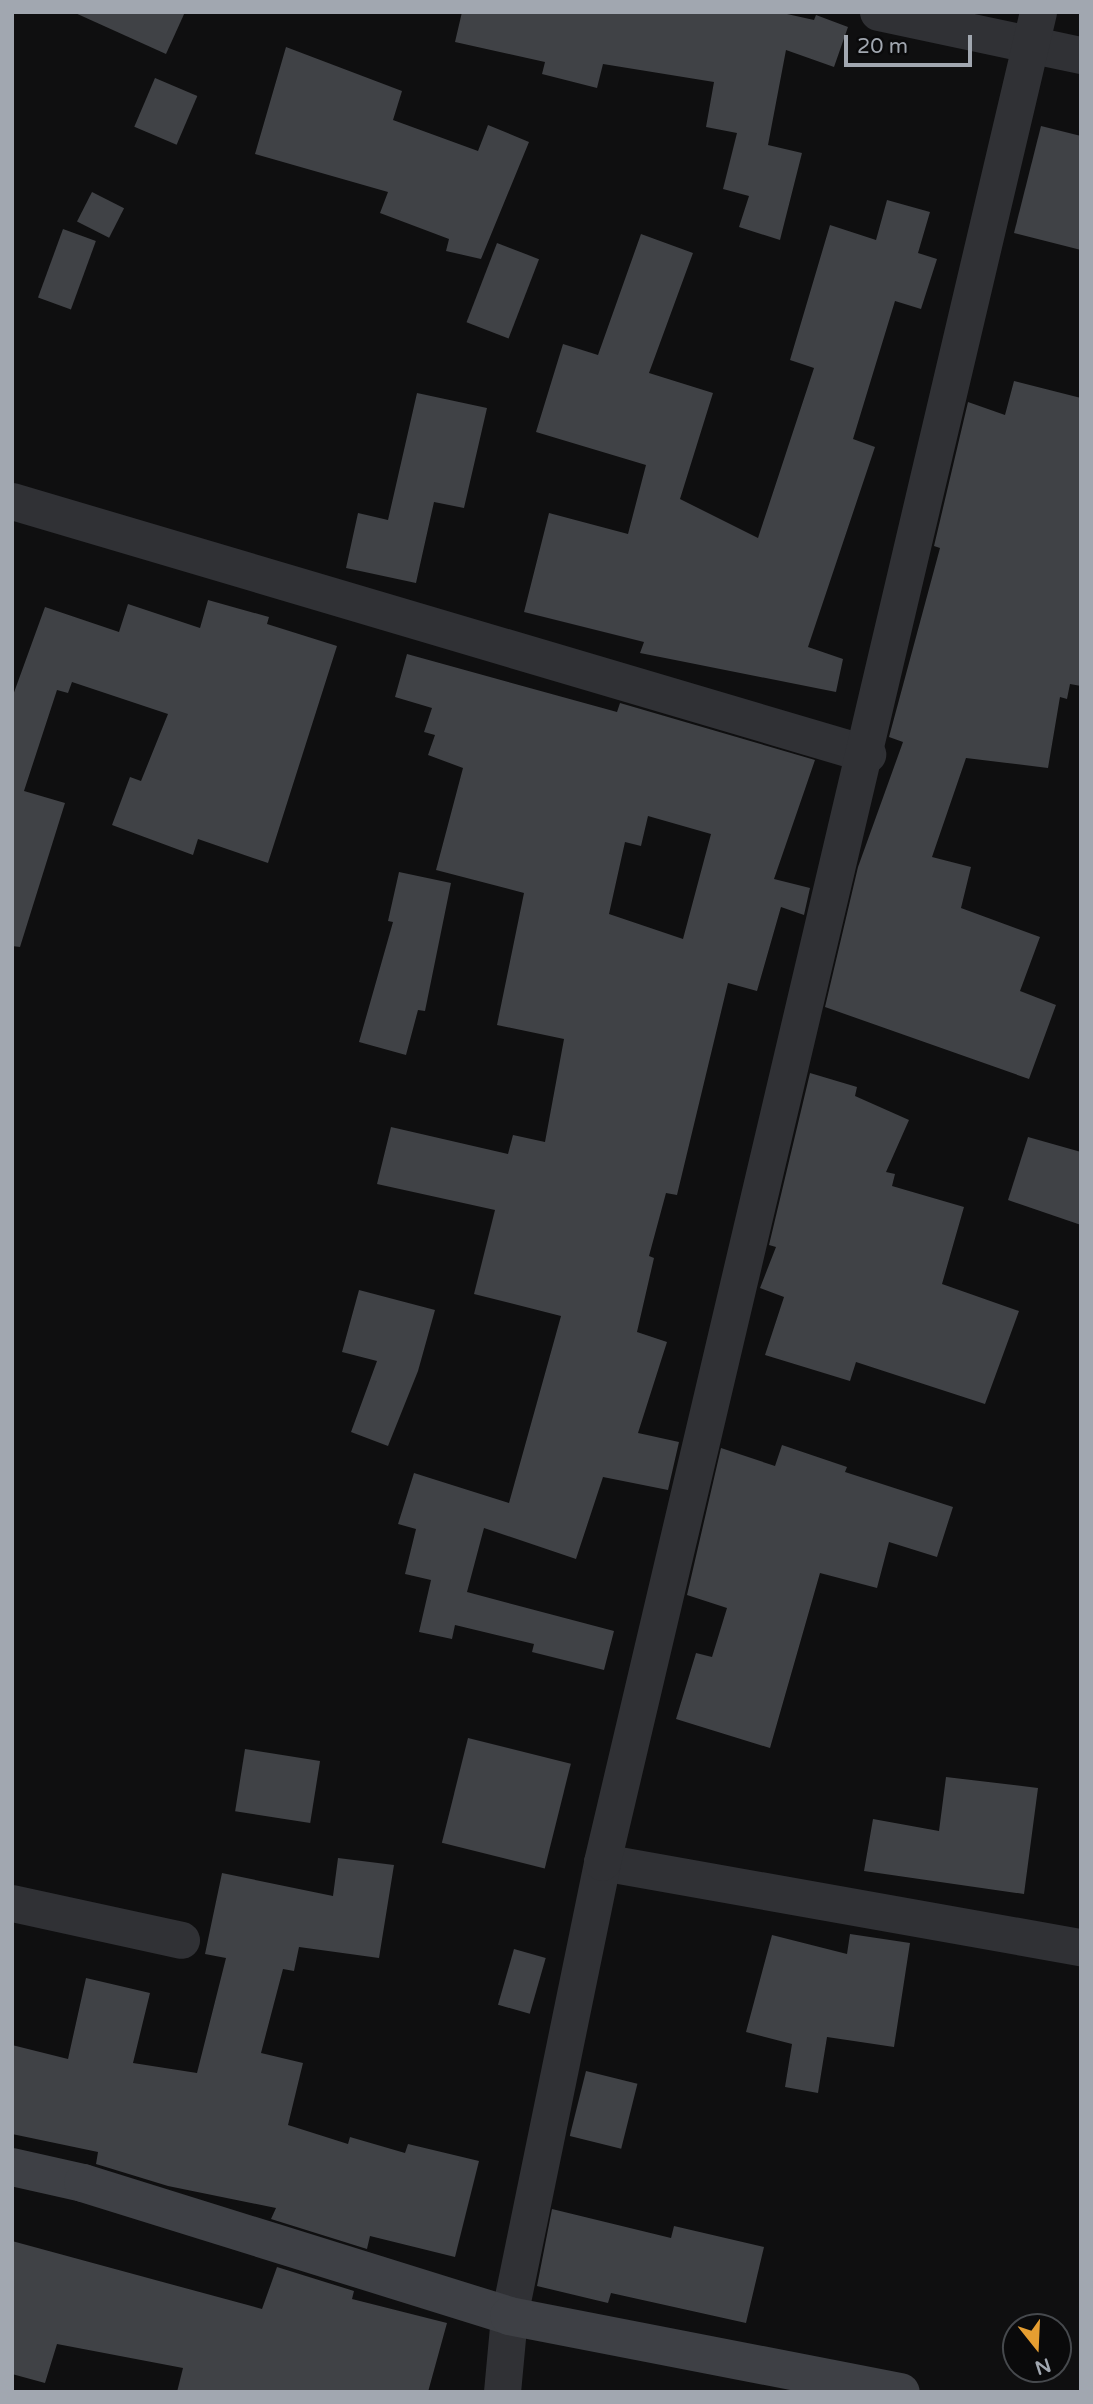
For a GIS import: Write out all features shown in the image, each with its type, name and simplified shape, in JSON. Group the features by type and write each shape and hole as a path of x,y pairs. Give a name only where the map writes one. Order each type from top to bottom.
{"street":[{"path":"878,12 1033,29 1081,55"},
{"path":"502,2392 509,2316 602,1862 867,754 1033,29"},
{"path":"12,501 867,754"},
{"path":"602,1862 1081,1947"},
{"path":"12,1903 181,1940"},
{"path":"12,2167 83,2183 509,2316 901,2392"}],"building":[{"path":"73,12 185,12 166,54"},
{"path":"462,12 778,12 814,20 816,15 848,27 834,67 786,50 768,145 802,153 780,240 739,227 749,196 723,189 737,133 706,127 714,82 603,64 597,88 542,74 545,62 455,42"},
{"path":"286,47 402,91 393,120 478,151 488,125 529,142 481,259 446,251 449,239 380,213 388,192 255,154"},
{"path":"155,78 197,96 177,145 134,127"},
{"path":"1041,126 1081,136 1081,250 1014,233"},
{"path":"92,192 124,208 109,238 77,221"},
{"path":"887,200 930,212 918,253 937,259 921,309 895,301 853,439 875,447 808,647 843,659 836,692 640,653 644,642 524,612 549,513 628,534 646,465 536,432 563,344 598,355 641,234 693,253 649,373 713,393 680,499 758,538 814,368 790,360 830,225 876,240"},
{"path":"63,229 96,241 71,310 38,298"},
{"path":"497,243 539,259 509,338 467,322"},
{"path":"1014,381 1081,398 1081,686 1070,684 1067,699 1060,697 1048,768 966,758 932,857 971,867 961,908 1040,937 1020,991 1056,1005 1029,1079 825,1007 858,867 903,742 889,737 940,548 934,546 968,402 1005,415"},
{"path":"417,393 487,408 464,508 434,502 416,583 346,568 358,513 388,520"},
{"path":"208,600 269,617 267,624 337,646 268,863 198,839 193,855 112,825 130,777 141,781 168,714 72,682 68,693 57,690 24,791 65,803 20,947 12,946 12,698 45,607 119,632 128,604 200,628"},
{"path":"407,654 617,712 620,703 815,760 774,879 810,888 804,915 781,907 757,991 728,983 677,1195 666,1193 649,1256 654,1258 637,1332 667,1342 638,1433 679,1442 668,1490 603,1477 576,1559 484,1528 467,1592 614,1631 604,1670 532,1652 534,1644 455,1625 452,1639 419,1632 431,1580 405,1574 416,1529 398,1524 414,1473 509,1503 561,1316 474,1294 495,1210 377,1184 391,1127 508,1154 513,1135 545,1142 564,1039 497,1025 524,893 436,870 463,768 428,755 435,735 424,732 432,708 395,697","holes":["648,816 711,834 683,939 609,914 625,842 641,846"]},
{"path":"399,872 451,883 425,1011 418,1010 406,1055 359,1042 393,922 388,921"},
{"path":"810,1073 857,1087 855,1096 909,1120 886,1172 895,1174 892,1186 964,1207 942,1284 1019,1311 985,1404 856,1362 850,1381 765,1355 784,1297 760,1288 776,1247 769,1245"},
{"path":"1028,1137 1081,1152 1081,1225 1008,1200"},
{"path":"359,1290 435,1310 418,1371 388,1446 351,1432 377,1361 342,1352"},
{"path":"782,1445 847,1467 845,1472 953,1507 937,1557 889,1542 877,1588 820,1573 770,1748 676,1719 696,1653 712,1657 727,1608 687,1595 721,1448 775,1466"},
{"path":"468,1738 571,1764 545,1868 442,1843"},
{"path":"245,1749 320,1761 310,1823 235,1811"},
{"path":"946,1777 1038,1788 1024,1894 864,1871 873,1819 939,1831"},
{"path":"338,1858 394,1865 379,1958 299,1947 294,1971 283,1969 261,2053 303,2063 288,2125 348,2144 350,2137 405,2153 408,2144 479,2161 455,2257 370,2236 367,2249 271,2219 276,2208 168,2186 96,2164 98,2152 12,2134 12,2045 68,2059 86,1978 150,1993 133,2063 197,2073 226,1958 205,1954 222,1873 333,1896"},
{"path":"850,1934 910,1943 894,2047 827,2037 818,2093 785,2087 792,2044 746,2032 772,1935 847,1954"},
{"path":"514,1949 546,1958 530,2014 498,2005"},
{"path":"586,2071 637,2084 621,2149 570,2136"},
{"path":"552,2209 671,2238 674,2226 764,2247 746,2323 611,2293 608,2303 537,2286"},
{"path":"12,2241 262,2309 277,2267 354,2291 352,2299 447,2323 428,2392 177,2392 183,2368 57,2344 45,2383 12,2374"}]}
